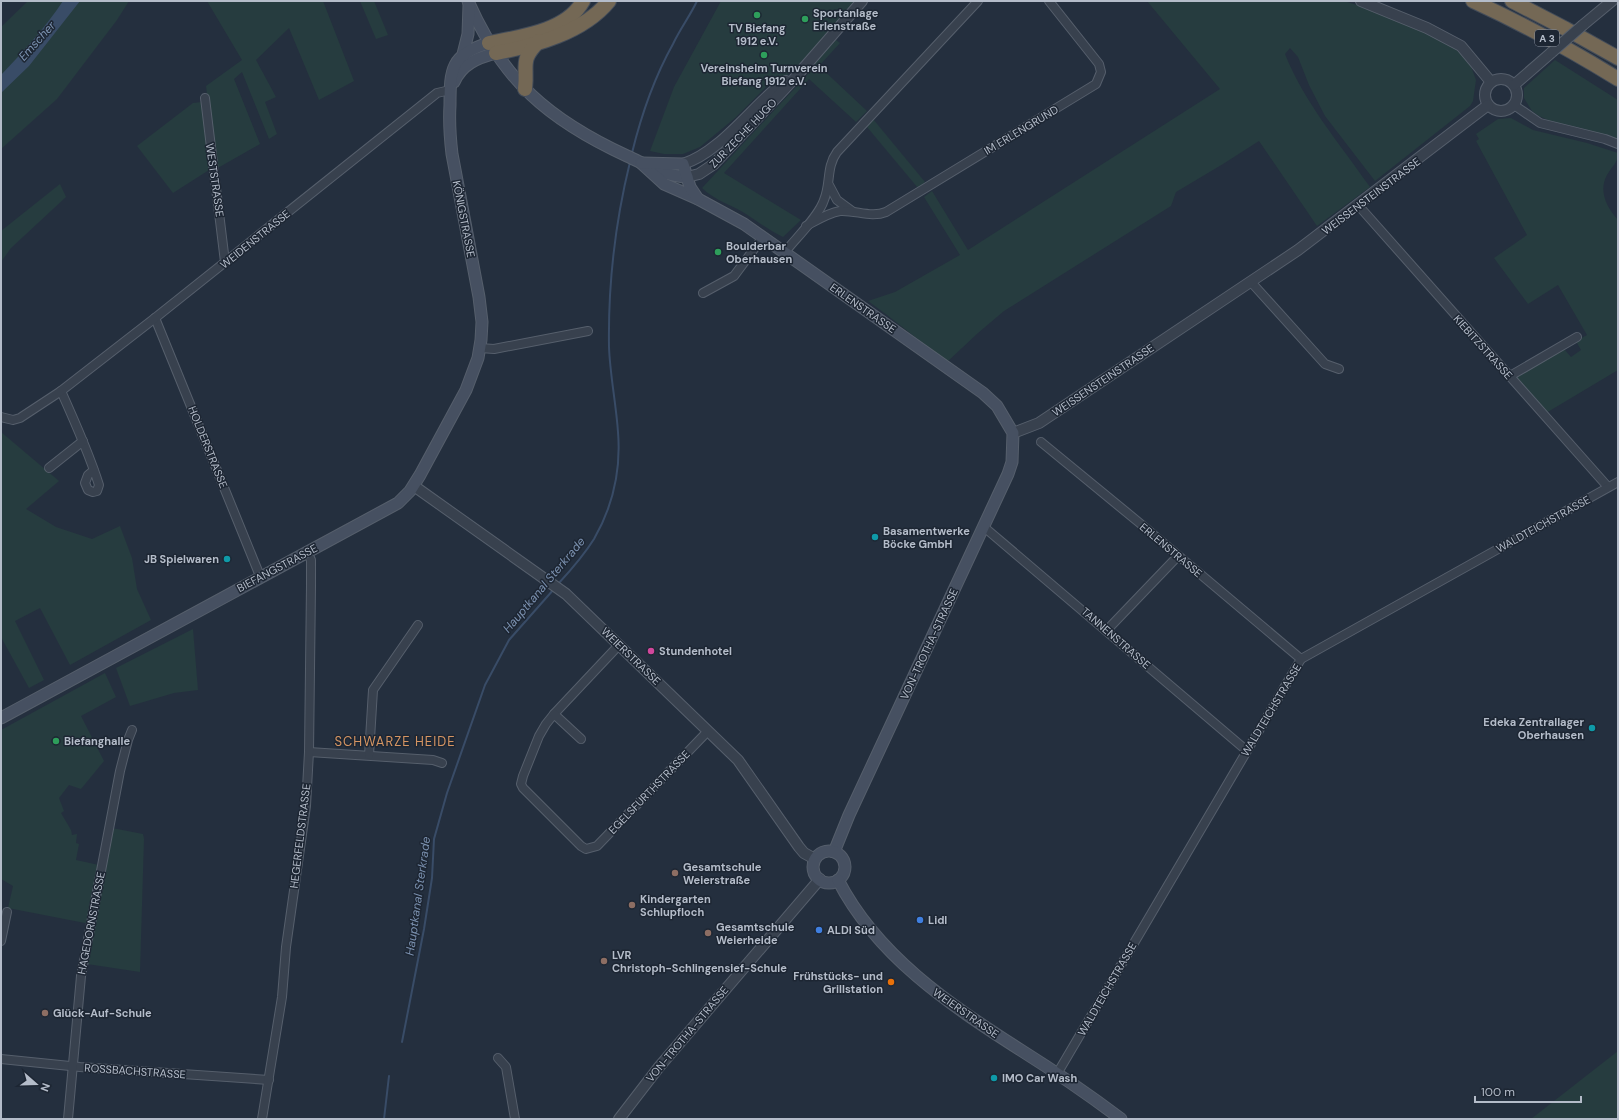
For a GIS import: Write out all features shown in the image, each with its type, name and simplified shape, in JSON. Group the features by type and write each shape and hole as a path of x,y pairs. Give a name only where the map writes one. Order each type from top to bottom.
{"highway":[{"path":"492,48 518,37 563,22 573,15 583,1"},
{"path":"492,48 514,50 580,26 594,16 609,1"},
{"name":"A 3","path":"1473,1 1514,20 1618,79"},
{"name":"A 3","path":"1512,1 1618,58"},
{"path":"525,89 525,61 531,49 539,41"}],"main road":[{"path":"469,2 492,48"},
{"path":"463,54 468,34 469,2"},
{"name":"KÖNIGSTRASSE","path":"480,348 482,331 480,301 452,154 450,136 450,79 452,70 463,54 476,46 492,48"},
{"name":"KÖNIGSTRASSE","path":"450,90 458,73 492,48"},
{"name":"ERLENSTRASSE","path":"492,48 508,70 525,89 551,113 574,129 659,172 674,176 687,177"},
{"name":"ERLENSTRASSE","path":"641,163 684,164"},
{"name":"ERLENSTRASSE","path":"641,163 664,184 737,219 983,393 997,406 1013,433"},
{"path":"684,164 690,187 698,199"},
{"name":"BIEFANGSTRASSE","path":"1,718 260,576 398,503 414,486 466,390 474,371 480,348"},
{"name":"VON-TROTHA-STRASSE","path":"834,852 1010,468 1013,433"},
{"path":"823,852 834,852 841,857 844,865 842,874 838,880 828,882 820,879 814,871 815,859 823,852"},
{"name":"WEIERSTRASSE","path":"838,880 850,901 867,925 889,950 924,983 964,1014 1057,1074 1121,1119"}],"street":[{"name":"ZUR ZECHE HUGO","path":"687,177 699,174 714,164 791,83 862,1"},
{"name":"IM ERLENGRUND","path":"785,252 822,206 827,193 830,164 837,152 978,1"},
{"name":"IM ERLENGRUND","path":"806,226 833,213 855,212 873,215 886,212 1096,84 1101,72 1099,64 1049,1"},
{"path":"1361,1 1408,20 1460,46 1490,82"},
{"path":"1514,85 1612,1"},
{"name":"ZUR ZECHE HUGO","path":"684,164 700,156 717,144 771,92 809,62"},
{"path":"1500,78 1510,81 1514,85 1517,95 1514,105 1510,108 1496,111 1485,101 1485,90 1490,82 1500,78"},
{"name":"WEIDENSTRASSE","path":"1,417 13,420 20,418 60,391 155,318 437,93 450,90"},
{"name":"WESTSTRASSE","path":"205,98 225,262"},
{"name":"WEISSENSTEINSTRASSE","path":"1013,433 1039,423 1304,246 1488,105"},
{"path":"1514,105 1540,123 1605,139 1618,144"},
{"name":"IM ERLENGRUND","path":"828,182 837,200 855,212"},
{"name":"KIEBITZSTRASSE","path":"1358,205 1608,487"},
{"path":"703,293 734,276 763,237"},
{"path":"1251,282 1325,364 1339,369"},
{"name":"HOLDERSTRASSE","path":"155,318 260,576"},
{"path":"480,348 494,349 588,331"},
{"path":"1510,376 1577,336"},
{"path":"60,391 71,411 94,470"},
{"path":"49,468 83,441"},
{"name":"ERLENSTRASSE","path":"1041,442 1301,659"},
{"name":"WALDTEICHSTRASSE","path":"1057,1074 1246,750 1301,659 1618,482"},
{"name":"WEIERSTRASSE","path":"414,486 566,594 738,760 799,847 804,853 815,859"},
{"name":"TANNENSTRASSE","path":"984,526 1246,750"},
{"name":"HEGERFELDSTRASSE","path":"262,1119 282,997 286,947 306,806 309,752 311,585 311,560 307,552"},
{"path":"1107,630 1178,556"},
{"path":"369,755 373,690 418,625"},
{"path":"581,739 554,714 619,645"},
{"name":"EGELSFURTHSTRASSE","path":"554,714 539,736 521,784 523,788 581,846 586,849 597,846 708,731"},
{"name":"HAGEDORNSTRASSE","path":"68,1119 81,976 120,771 132,730"},
{"path":"309,752 433,760 442,763"},
{"name":"VON-TROTHA-STRASSE","path":"619,1119 659,1067 820,879"},
{"path":"1,942 7,912"},
{"path":"498,1058 506,1066 515,1119"},
{"name":"ROSSBACHSTRASSE","path":"1,1059 72,1066 269,1080"}],"green space":[{"path":"28,1 129,1 117,20 57,99 1,149 1,27"},
{"path":"207,1 323,1 354,81 319,100 289,28 256,60 276,97 265,102 277,134 269,139 242,72 234,79 260,144 216,169 206,86 242,60"},
{"path":"360,1 374,1 388,35 376,39"},
{"path":"721,1 856,1 794,70 787,75 774,79 735,118 700,147 683,154 664,154 650,151 674,87"},
{"path":"1147,1 1344,1 1373,10 1420,30 1453,47 1469,61 1476,80 1473,101 1470,106 1375,181 1325,116 1309,85 1298,57 1290,48 1285,54 1302,89 1323,122 1370,187 1317,226 1259,141 1176,192 1171,206 1004,311 947,362 868,301 895,292 960,255 924,197 932,191 968,250 1220,89"},
{"path":"836,40 840,43 819,66 867,111 856,122 809,79 724,173 801,220 783,237 741,211 712,196 702,188 808,74 808,70"},
{"path":"1555,60 1618,100 1618,139 1550,121 1532,111 1524,98 1524,88"},
{"path":"202,102 209,170 173,193 137,146 193,103"},
{"path":"1511,118 1533,130 1587,143 1618,153 1617,159 1604,181 1603,187 1607,205 1618,220 1618,370 1546,413 1516,378 1516,376 1564,349 1571,357 1581,350 1576,341 1587,335 1558,285 1528,304 1494,258 1527,235 1476,141 1479,139 1476,134 1498,119"},
{"path":"873,119 925,182 918,188 867,127"},
{"path":"60,184 66,197 11,248 1,262 1,231"},
{"path":"1,432 59,481 26,509 56,527 92,539 120,526 132,558 137,589 151,620 70,665 40,608 15,621 44,680 29,688 1,637"},
{"path":"193,629 198,690 174,693 130,706 116,668"},
{"path":"105,673 116,697 81,716 104,761 81,789 69,785 59,798 64,811 61,813 71,830 72,835 77,834 76,843 79,844 76,860 99,865 90,924 8,908 13,886 1,879 1,730"},
{"path":"112,828 143,834 144,839 140,972 87,964"},
{"path":"1618,1051 1618,1119 1531,1119"}],"water":[{"name":"Emscher","path":"63,1 80,1 29,66 1,93 1,75 34,40"}],"waterway":[{"name":"Hauptkanal Sterkrade","path":"632,153 644,111 654,84 666,57 697,1"},
{"name":"Hauptkanal Sterkrade","path":"558,584 586,551 601,526 611,500 617,473 619,446 609,347 609,323 611,277 616,231 630,162"},
{"name":"Hauptkanal Sterkrade","path":"402,1042 424,929 432,878 434,839 447,793 485,685 509,640 554,589"},
{"name":"Hauptkanal Sterkrade","path":"384,1119 389,1076"}],"place":[{"name":"TV Biefang 1912 e.V.","path":"757,15"},
{"name":"Sportanlage Erlenstraße","path":"805,19"},
{"name":"Vereinsheim Turnverein Biefang 1912 e.V.","path":"764,55"},
{"name":"Boulderbar Oberhausen","path":"718,252"},
{"name":"Basamentwerke Böcke GmbH","path":"875,537"},
{"name":"JB Spielwaren","path":"227,559"},
{"name":"Stundenhotel","path":"651,651"},
{"name":"Edeka Zentrallager Oberhausen","path":"1592,728"},
{"name":"Biefanghalle","path":"56,741"},
{"name":"Gesamtschule Weierstraße","path":"675,873"},
{"name":"Kindergarten Schlupfloch","path":"632,905"},
{"name":"Lidl","path":"920,920"},
{"name":"ALDI Süd","path":"819,930"},
{"name":"Gesamtschule Weierheide","path":"708,933"},
{"name":"LVR Christoph-Schlingensief-Schule","path":"604,961"},
{"name":"Frühstücks- und Grillstation","path":"891,982"},
{"name":"Glück-Auf-Schule","path":"45,1013"},
{"name":"IMO Car Wash","path":"994,1078"}],"district":[{"name":"SCHWARZE HEIDE","path":"395,741"}]}
